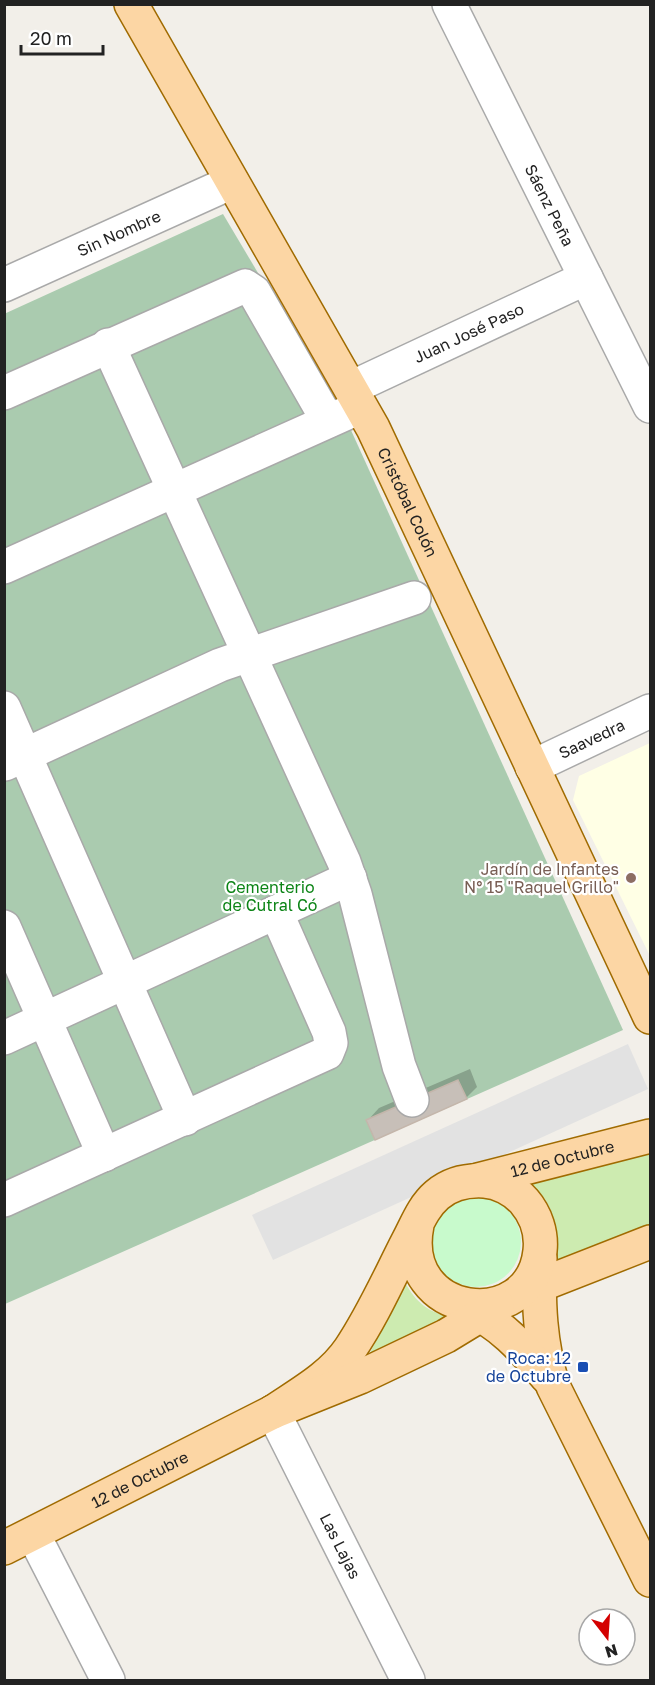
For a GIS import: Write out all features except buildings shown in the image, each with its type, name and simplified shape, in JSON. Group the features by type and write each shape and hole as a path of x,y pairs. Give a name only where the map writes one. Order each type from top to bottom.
{"main road":[{"name":"Cristóbal Colón","path":"131,4 356,397 651,1017"},
{"name":"12 de Octubre","path":"273,1412 321,1380 345,1356 429,1203 439,1194 461,1182 651,1136"},
{"name":"12 de Octubre","path":"474,1180 499,1184 520,1197 535,1217 541,1242 540,1254 500,1301"},
{"name":"12 de Octubre","path":"417,1225 414,1251 422,1275 440,1294 500,1301"},
{"name":"12 de Octubre","path":"4,1548 273,1412 360,1377 446,1336 500,1301 651,1242"},
{"path":"500,1301 513,1337 553,1386 651,1580"},
{"path":"500,1301 541,1336 553,1386"}],"street":[{"name":"Sáenz Peña","path":"450,5 651,406"},
{"name":"Sin Nombre","path":"7,278 232,182"},
{"name":"Juan José Paso","path":"4,567 328,422 356,397 586,278"},
{"path":"4,393 235,287 248,286 254,292 328,422"},
{"path":"108,345 350,878 399,1066 412,1100"},
{"path":"15,759 250,654 414,598"},
{"path":"4,708 15,759 124,982 185,1119"},
{"name":"Saavedra","path":"532,767 651,711"},
{"path":"4,1038 350,878"},
{"path":"5,1199 320,1058 330,1048 329,1032 276,912"},
{"path":"4,927 104,1155"},
{"name":"Las Lajas","path":"273,1412 408,1680"},
{"path":"33,1534 108,1680"}],"shaded area":[{"name":"Jardín de Infantes N° 15 \"Raquel Grillo\"","path":"650,743 650,956 573,800 579,776"},
{"path":"628,1044 648,1089 273,1260 252,1215"}],"green space":[{"name":"Cementerio de Cutral Có","path":"223,214 350,428 623,1030 5,1304 4,314"},
{"path":"650,1151 650,1228 550,1272 555,1234 552,1212 547,1202 529,1182"},
{"path":"476,1197 501,1205 513,1217 521,1242 513,1267 501,1279 476,1287 451,1279 439,1267 431,1242 439,1217 451,1205"},
{"path":"405,1282 424,1306 437,1313 453,1317 367,1359"}],"place":[{"name":"Jardín de Infantes N° 15 \"Raquel Grillo\"","path":"631,878"},
{"name":"Roca: 12 de Octubre","path":"583,1367"}]}
